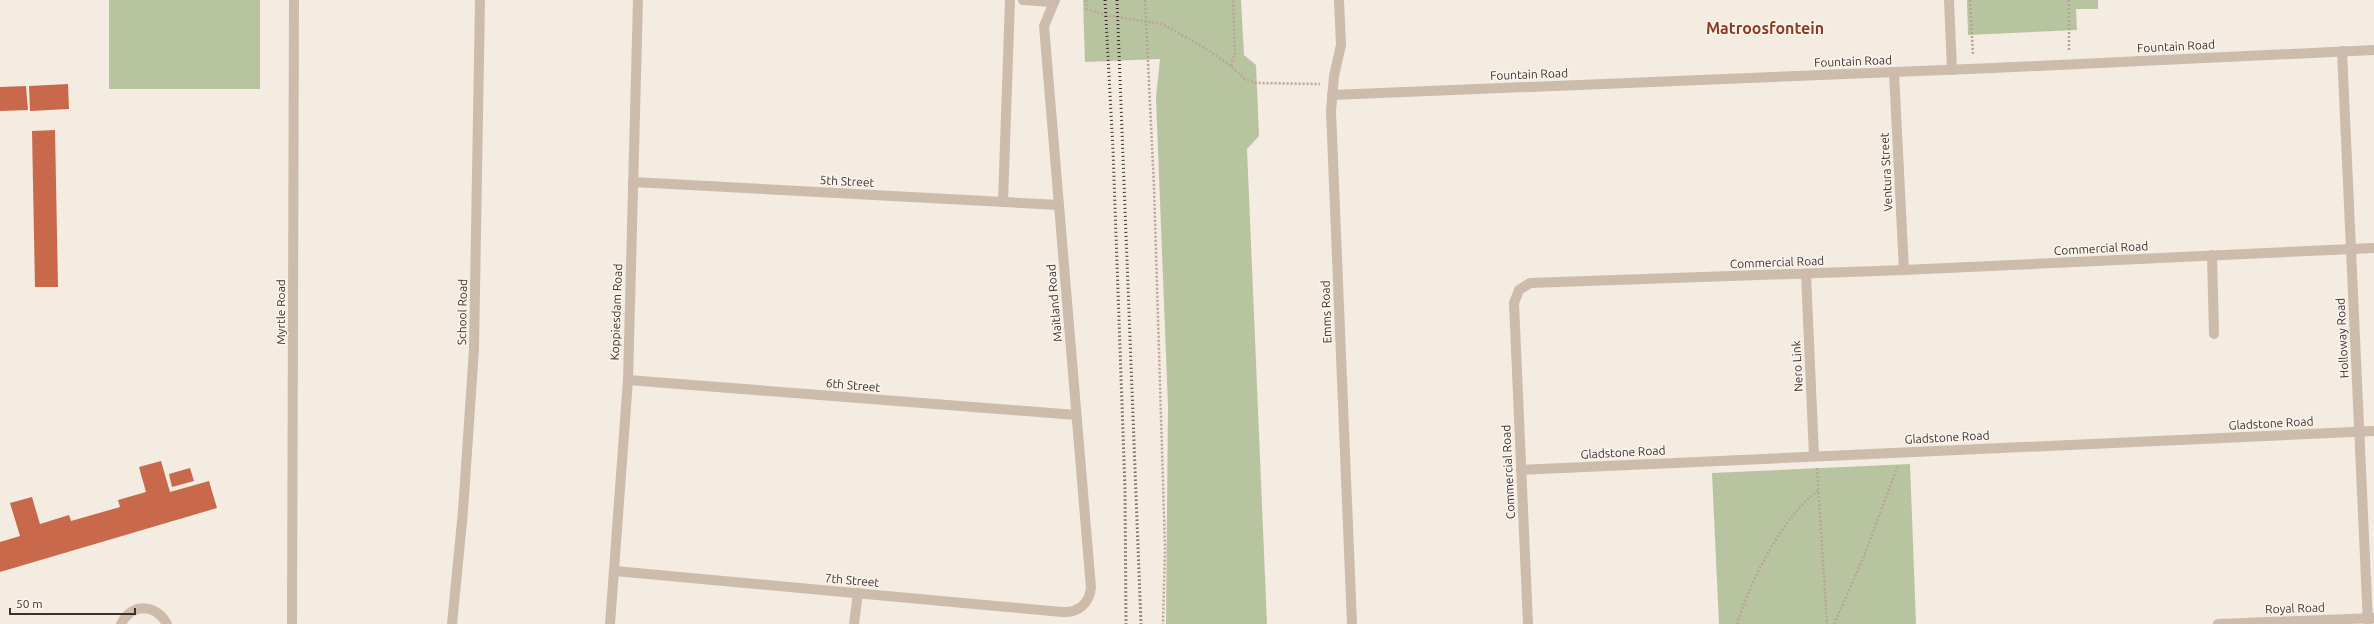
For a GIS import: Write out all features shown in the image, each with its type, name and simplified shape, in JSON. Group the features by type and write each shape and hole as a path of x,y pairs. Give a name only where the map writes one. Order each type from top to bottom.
{"street":[{"name":"Myrtle Road","path":"292,624 294,0"},
{"name":"School Road","path":"452,624 463,511 474,349 480,0"},
{"name":"Koppiesdam Road","path":"610,624 616,572 628,380 638,0"},
{"path":"1003,202 1010,0"},
{"path":"1023,0 1054,1"},
{"name":"Emms Road","path":"1339,0 1341,45 1330,111 1352,624"},
{"path":"1949,0 1952,70"},
{"name":"Maitland Road","path":"1054,1 1044,26 1091,588 1090,594 1084,605"},
{"name":"Fountain Road","path":"1332,96 1894,73 2374,50"},
{"name":"Holloway Road","path":"2342,51 2370,620"},
{"name":"Ventura Street","path":"1894,73 1904,270"},
{"name":"5th Street","path":"633,182 1059,205"},
{"name":"Commercial Road","path":"1528,624 1514,303 1518,290 1530,283 1904,270 2374,248"},
{"path":"2212,255 2214,334"},
{"name":"Nero Link","path":"1806,274 1814,456"},
{"name":"6th Street","path":"628,380 1076,415"},
{"name":"Gladstone Road","path":"1521,470 2374,431"},
{"name":"7th Street","path":"616,572 1068,612 1084,605"},
{"path":"854,624 858,593"},
{"path":"121,624 129,612 142,607 158,612 167,624"},
{"name":"Royal Road","path":"2218,624 2370,620"}],"path":[{"path":"1086,0 1087,9 1105,15 1147,23 1162,24 1182,34 1230,66 1245,79 1256,83 1334,84"},
{"path":"1145,0 1154,187 1164,517 1163,624"},
{"path":"1230,66 1235,53 1233,0"},
{"path":"1970,0 1973,55"},
{"path":"2069,0 2070,64"},
{"path":"1834,624 1898,467 1898,452"},
{"path":"1814,456 1818,491 1827,624"},
{"path":"1737,624 1743,602 1760,566 1785,528 1809,497 1818,491"}],"green space":[{"path":"109,0 260,0 260,89 109,89"},
{"path":"1083,0 1241,0 1244,55 1256,65 1259,136 1247,149 1267,624 1166,624 1168,406 1156,98 1160,59 1085,62"},
{"path":"1967,0 2098,0 2098,9 2076,9 2077,30 1968,35"},
{"path":"1910,464 1916,624 1719,624 1712,473"}],"building":[{"path":"68,84 69,109 30,111 29,86"},
{"path":"26,86 28,110 0,111 0,87"},
{"path":"55,130 58,287 35,287 32,131"},
{"path":"161,461 170,492 209,481 217,508 0,572 0,542 20,536 10,503 32,497 40,524 69,515 71,521 120,507 118,500 146,492 139,467"},
{"path":"190,468 194,481 172,487 169,474"}],"railway":[{"path":"1105,0 1113,150 1125,489 1126,624"},
{"path":"1117,0 1141,624"}],"district":[{"name":"Matroosfontein","path":"1765,28"}]}
